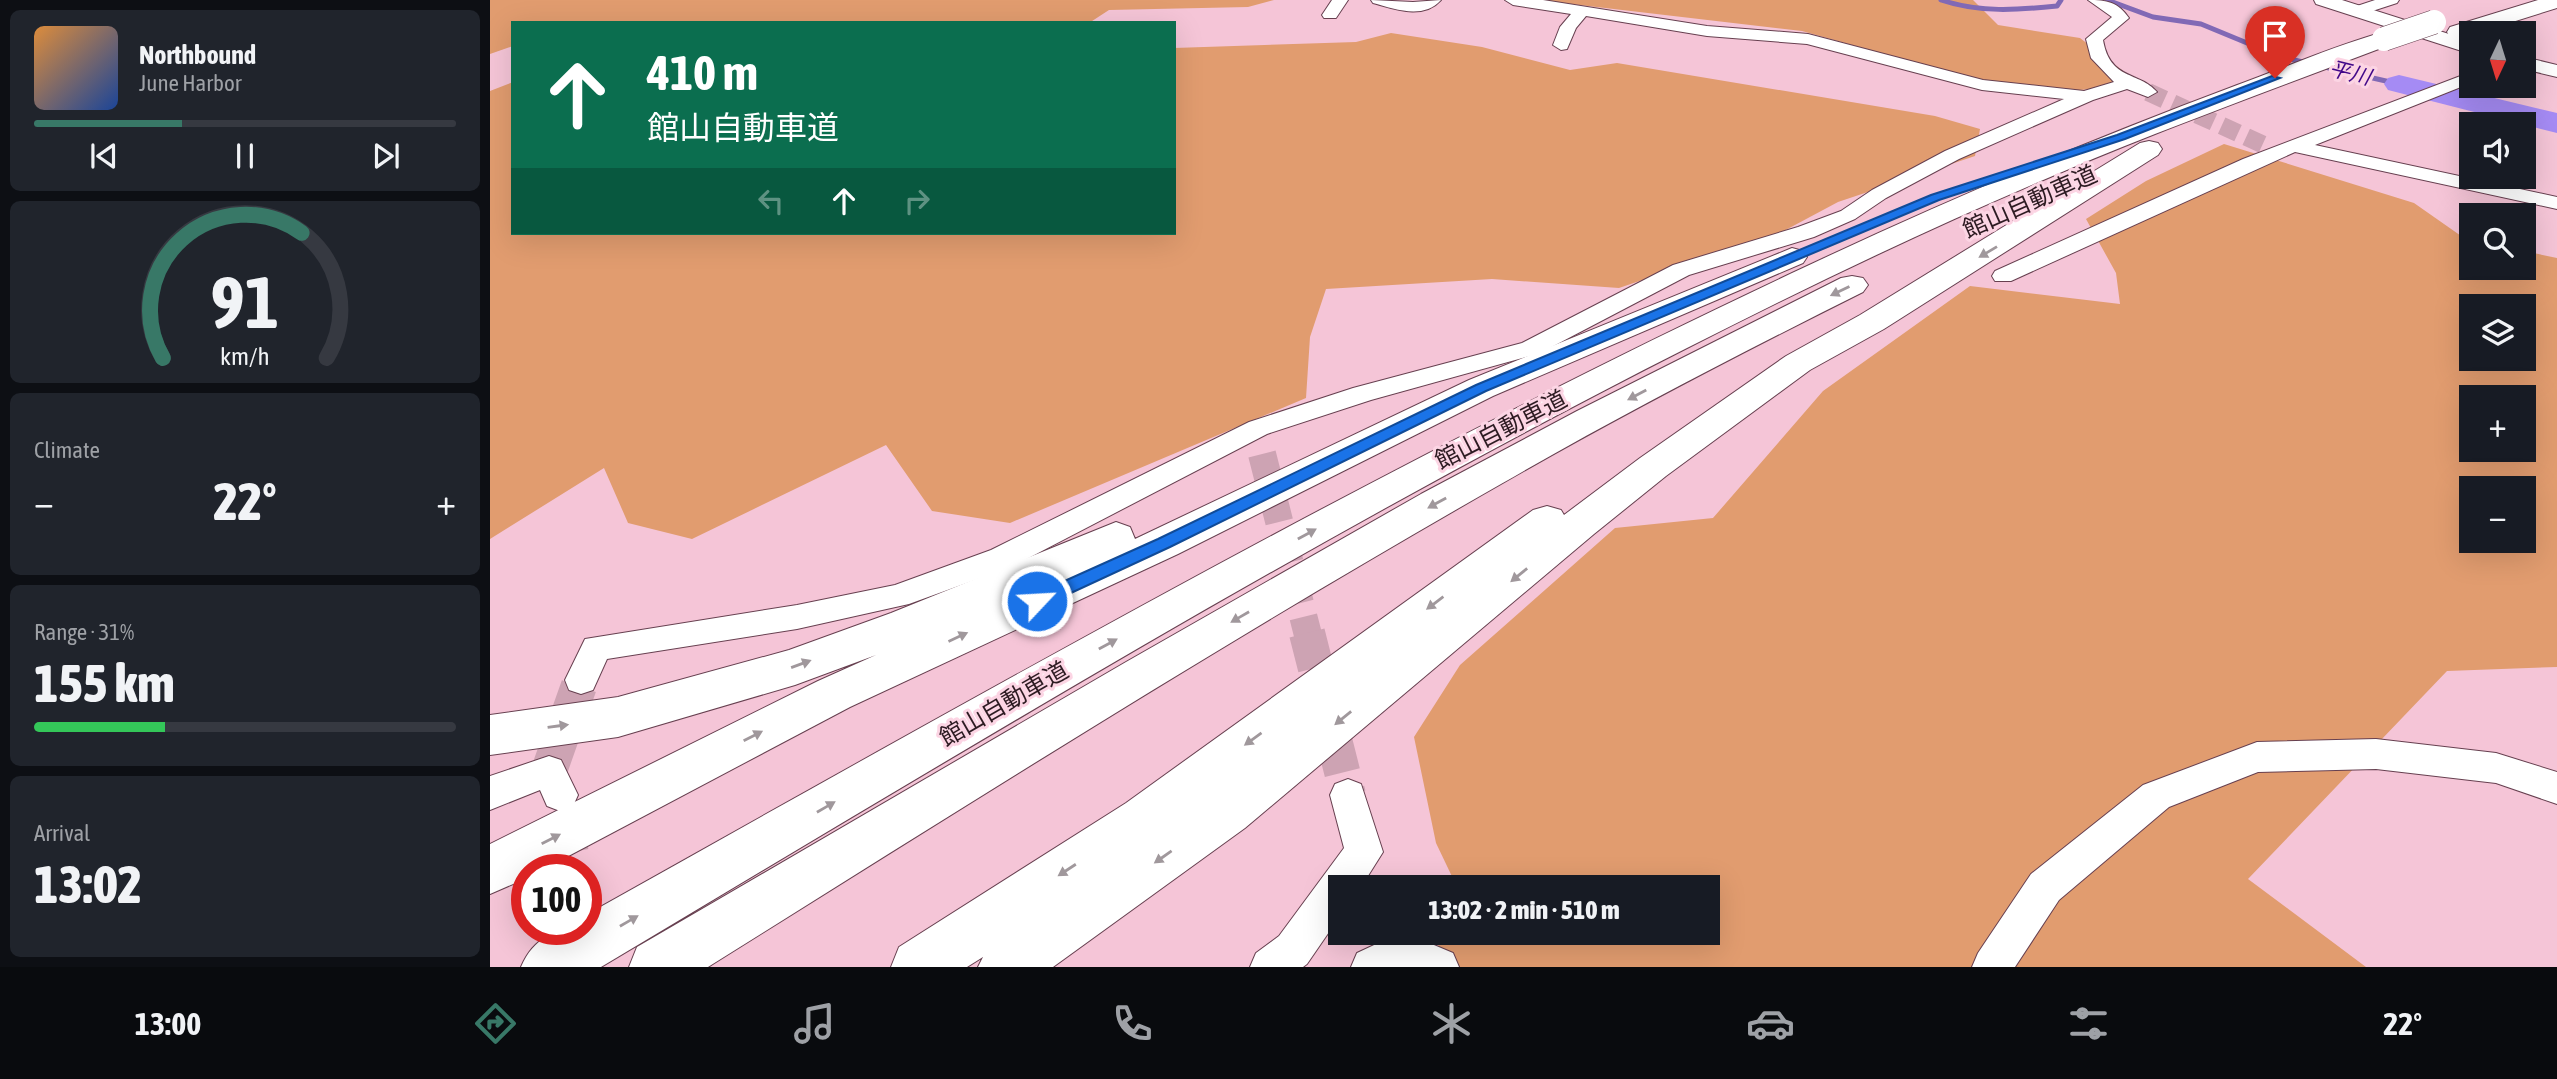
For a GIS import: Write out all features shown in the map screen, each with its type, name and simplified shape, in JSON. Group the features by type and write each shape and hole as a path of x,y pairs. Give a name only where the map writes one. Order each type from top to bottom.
{"highway":[{"name":"館山自動車道","path":"549,967 1055,674 1408,478 1685,335 2001,187 2135,143 2321,68 2384,39 2504,0"},
{"name":"館山自動車道","path":"2510,21 2557,1"},
{"name":"館山自動車道","path":"2321,68 2366,64 2411,48 2459,41"},
{"name":"館山自動車道","path":"657,967 1105,696 1437,502 1713,354 2029,201 2135,143"},
{"path":"919,967 1144,819 1571,503 1725,402 1905,302 2135,143"},
{"path":"490,870 834,694 1164,543 1481,388 1935,197 2135,143"},
{"path":"1006,967 1227,812 1580,524 1653,467 1798,363"},
{"path":"490,735 618,717 794,667 906,625 1317,452 1356,449"}],"street":[{"path":"1330,15 1340,0"},
{"path":"1379,0 1414,8 1423,7 1433,0"},
{"path":"1513,0 1707,31 1808,39 1982,85 2087,96"},
{"path":"2096,0 2115,11 2121,18 2094,39 2094,49 2101,62 2126,84 2148,92"},
{"path":"2323,0 2459,38"},
{"path":"2357,11 2391,0"},
{"path":"1561,45 1568,27 1582,11"},
{"path":"2536,66 2557,71"},
{"path":"2003,276 2279,148 2459,81"},
{"path":"581,680 596,648 797,617 898,596 989,563 1362,394 1531,348 1681,270 1807,232 1848,215 1879,194 1952,155 2087,96 2126,84"},
{"path":"2279,148 2557,203"},
{"path":"1992,967 2045,887 2156,796 2257,757 2376,754 2496,768 2557,788"},
{"path":"490,794 509,784 549,771 560,795"},
{"path":"1270,967 1293,950 1364,852 1348,795"},
{"path":"1371,967 1385,958 1423,958 1439,967"}],"shaded area":[{"path":"490,0 1274,0 1248,7 1109,10 1092,21 511,21 511,47 490,54"},
{"path":"1537,0 1973,0 1998,25 2080,38 2140,84 2070,91 1977,80 1802,31"},
{"path":"1391,33 1482,47 1570,70 1617,63 1935,116 1980,129 1975,156 1838,202 1780,233 1619,288 1492,279 1326,289 1310,337 1306,398 1010,523 932,511 886,445 692,539 628,523 604,468 490,539 490,91 511,83 511,235 1176,235 1176,48 1356,42"},
{"path":"2224,144 2414,203 2459,234 2459,280 2536,280 2536,254 2557,258 2557,667 2447,671 2248,879 2366,967 1403,967 1439,945 1720,945 1720,875 1451,875 1436,843 1414,737 1460,665 1615,528 1713,518 1823,391 1970,286 2120,304 2116,273 2086,219 2146,181"}],"waterway":[{"name":"平川","path":"1941,0 1970,7 1999,9 2057,6 2061,0"},
{"name":"平川","path":"2107,0 2153,17 2201,24 2281,57 2399,84"},
{"name":"平川","path":"2399,84 2557,123"}],"tunnel":[{"path":"2148,92 2264,145"},
{"path":"1262,454 1308,635"},
{"path":"1307,633 1348,795"},
{"path":"549,771 581,680"},
{"path":"564,817 571,854"}],"route":[{"path":"1037,601 1164,543 1481,388 1935,197 2121,137 2275,78"}]}
